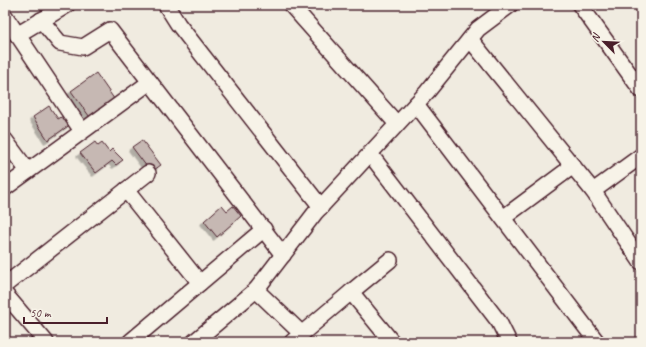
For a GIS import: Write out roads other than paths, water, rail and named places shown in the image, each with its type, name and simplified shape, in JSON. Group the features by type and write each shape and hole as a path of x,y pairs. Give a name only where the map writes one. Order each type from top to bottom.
{"street":[{"path":"18,35 67,5"},
{"path":"166,5 178,24 322,206"},
{"path":"291,5 397,124"},
{"path":"580,5 641,90"},
{"path":"194,342 256,290 322,206 416,104 478,28 501,8"},
{"path":"5,16 82,131"},
{"path":"41,20 60,43 83,47 110,30 283,255"},
{"path":"470,39 593,191 641,262"},
{"path":"5,188 150,82"},
{"path":"416,104 597,342"},
{"path":"5,140 28,172"},
{"path":"370,154 499,322 509,342"},
{"path":"593,191 641,156"},
{"path":"503,218 573,166"},
{"path":"5,285 148,173"},
{"path":"126,190 200,283"},
{"path":"130,342 264,229"},
{"path":"256,290 295,340 350,292 390,260"},
{"path":"350,292 392,342"},
{"path":"5,294 46,342"}]}
